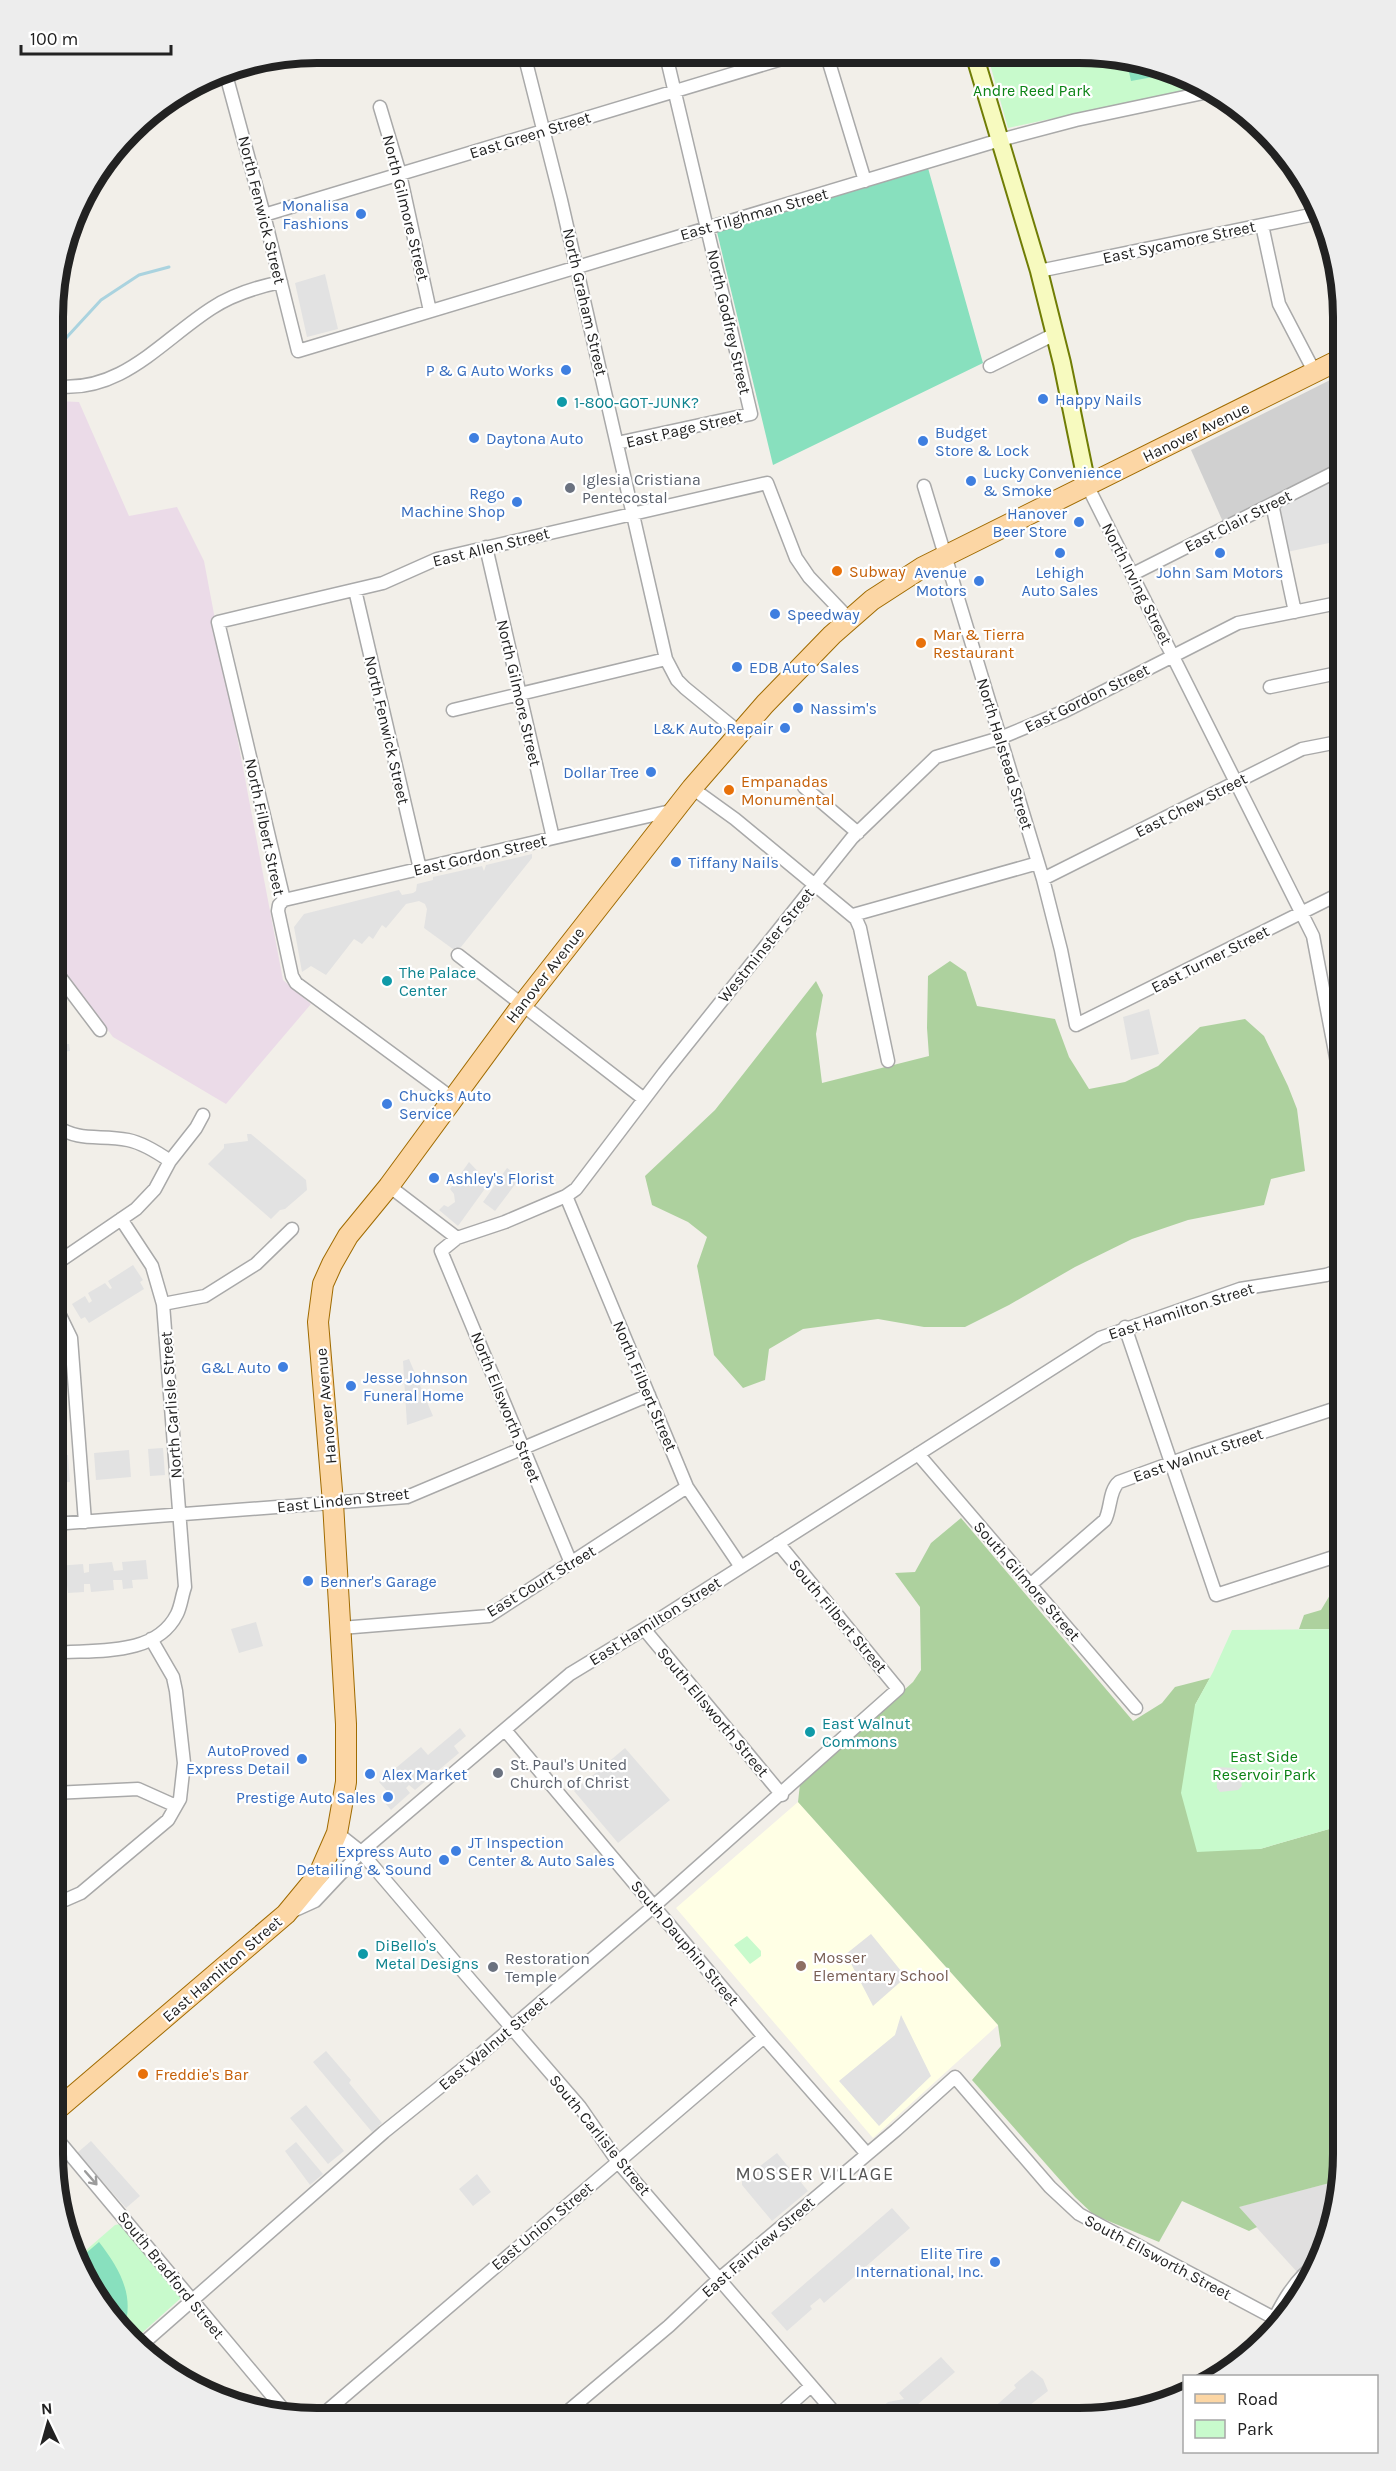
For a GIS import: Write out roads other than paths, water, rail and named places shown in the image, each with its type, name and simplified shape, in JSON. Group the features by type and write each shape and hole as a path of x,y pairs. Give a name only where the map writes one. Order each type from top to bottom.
{"main road":[{"name":"North Irving Street","path":"977,63 1039,272 1055,334 1087,484"},
{"name":"Hanover Avenue","path":"286,1914 319,1874 337,1833 347,1766 333,1503 318,1322 323,1284 340,1249 522,1005 692,788 790,677 849,619 895,583 945,556 1333,364"},
{"name":"East Hamilton Street","path":"63,2104 286,1914"}],"street":[{"name":"North Graham Street","path":"526,63 577,267 666,659 677,680 740,733"},
{"name":"North Godfrey Street","path":"668,63 751,414"},
{"name":"East Green Street","path":"264,215 771,63"},
{"path":"829,63 865,181"},
{"name":"North Fenwick Street","path":"227,79 264,215 297,351"},
{"name":"East Tilghman Street","path":"297,351 1000,140 1076,120 1200,94"},
{"name":"North Gilmore Street","path":"380,107 399,174 430,311"},
{"name":"East Sycamore Street","path":"1039,272 1312,215"},
{"path":"1262,225 1279,304 1315,373"},
{"path":"63,386 76,387 116,376 145,360 213,307 246,291 281,282"},
{"path":"990,366 1055,334"},
{"name":"East Page Street","path":"617,444 751,414"},
{"name":"East Clair Street","path":"1133,574 1333,473"},
{"name":"East Allen Street","path":"218,622 389,581 436,559 767,483 796,558 809,577 849,619"},
{"name":"North Irving Street","path":"1087,484 1313,936 1333,1041"},
{"name":"North Halstead Street","path":"924,486 1043,879 1061,950 1076,1025"},
{"path":"1272,504 1295,612"},
{"name":"North Gilmore Street","path":"486,547 553,838"},
{"name":"North Fenwick Street","path":"355,590 420,869"},
{"name":"East Gordon Street","path":"1000,738 1065,711 1238,623 1333,604"},
{"name":"North Filbert Street","path":"218,622 284,900 279,905 278,911 292,976 296,983 452,1098"},
{"path":"453,710 666,659"},
{"path":"1270,687 1333,674"},
{"name":"Westminster Street","path":"566,1196 576,1189 644,1099 858,833 936,757 1000,738"},
{"name":"East Chew Street","path":"1043,879 1302,749 1333,743"},
{"path":"804,787 858,833"},
{"path":"692,788 735,819 853,915 860,928 888,1061"},
{"name":"East Gordon Street","path":"284,900 675,810"},
{"path":"853,915 1038,863"},
{"name":"East Turner Street","path":"1076,1025 1333,897"},
{"path":"458,955 644,1099"},
{"path":"63,981 100,1030"},
{"path":"63,1259 136,1209 155,1189 170,1161 196,1128 203,1115"},
{"path":"63,1131 86,1138 128,1140 152,1149 170,1161"},
{"path":"389,1186 458,1238 505,1222 566,1196"},
{"name":"North Filbert Street","path":"566,1196 687,1487 741,1567"},
{"name":"North Carlisle Street","path":"122,1219 152,1266 163,1304 185,1587 177,1614 165,1629 151,1640"},
{"path":"163,1304 205,1296 256,1264 292,1229"},
{"name":"North Ellsworth Street","path":"458,1238 441,1251 571,1563"},
{"name":"East Hamilton Street","path":"286,1914 315,1901 361,1852 570,1674 1100,1338 1240,1289 1333,1273"},
{"path":"63,1322 71,1338 85,1522"},
{"path":"1125,1328 1216,1595 1333,1557"},
{"name":"East Linden Street","path":"63,1523 407,1497 650,1395"},
{"name":"East Walnut Street","path":"1029,1585 1105,1520 1109,1513 1115,1485 1171,1462 1333,1409"},
{"name":"South Gilmore Street","path":"918,1454 1136,1708"},
{"name":"East Court Street","path":"341,1628 489,1616 687,1487"},
{"name":"South Filbert Street","path":"778,1543 898,1689"},
{"name":"South Ellsworth Street","path":"644,1629 782,1794"},
{"path":"63,1652 122,1649 151,1640 173,1677 184,1763 183,1783 176,1806 168,1820 81,1893 63,1899"},
{"name":"East Walnut Street","path":"146,2341 384,2132 654,1906 898,1689"},
{"name":"South Dauphin Street","path":"505,1730 764,2037 867,2154"},
{"path":"63,1793 138,1789 176,1806"},
{"path":"337,1833 361,1852"},
{"name":"South Carlisle Street","path":"361,1852 580,2107 618,2162 830,2408"},
{"name":"East Union Street","path":"330,2408 764,2037"},
{"name":"South Ellsworth Street","path":"955,2076 1050,2187 1079,2214 1273,2318"},
{"name":"East Fairview Street","path":"572,2408 955,2076"},
{"name":"South Bradford Street","path":"63,2147 280,2405"},
{"path":"1276,2314 1302,2276"},
{"path":"786,2408 811,2386"}],"waterway":[{"path":"63,341 101,300 139,275 169,267"}],"place":[{"name":"Monalisa Fashions","path":"361,214"},
{"name":"P & G Auto Works","path":"566,370"},
{"name":"Happy Nails","path":"1043,399"},
{"name":"1-800-GOT-JUNK?","path":"562,402"},
{"name":"Daytona Auto","path":"474,438"},
{"name":"Budget Store & Lock","path":"923,441"},
{"name":"Lucky Convenience & Smoke","path":"971,481"},
{"name":"Iglesia Cristiana Pentecostal","path":"570,488"},
{"name":"Rego Machine Shop","path":"517,502"},
{"name":"Hanover Beer Store","path":"1079,522"},
{"name":"Lehigh Auto Sales","path":"1060,553"},
{"name":"John Sam Motors","path":"1220,553"},
{"name":"Subway","path":"837,571"},
{"name":"Avenue Motors","path":"979,581"},
{"name":"Speedway","path":"775,614"},
{"name":"Mar & Tierra Restaurant","path":"921,643"},
{"name":"EDB Auto Sales","path":"737,667"},
{"name":"Nassim's","path":"798,708"},
{"name":"L&K Auto Repair","path":"785,728"},
{"name":"Dollar Tree","path":"651,772"},
{"name":"Empanadas Monumental","path":"729,790"},
{"name":"Tiffany Nails","path":"676,862"},
{"name":"The Palace Center","path":"387,981"},
{"name":"Chucks Auto Service","path":"387,1104"},
{"name":"Ashley's Florist","path":"434,1178"},
{"name":"G&L Auto","path":"283,1367"},
{"name":"Jesse Johnson Funeral Home","path":"351,1386"},
{"name":"Benner's Garage","path":"308,1581"},
{"name":"East Walnut Commons","path":"810,1732"},
{"name":"AutoProved Express Detail","path":"302,1759"},
{"name":"St. Paul's United Church of Christ","path":"498,1773"},
{"name":"Alex Market","path":"370,1774"},
{"name":"Prestige Auto Sales","path":"388,1797"},
{"name":"JT Inspection Center & Auto Sales","path":"456,1851"},
{"name":"Express Auto Detailing & Sound","path":"444,1860"},
{"name":"DiBello's Metal Designs","path":"363,1954"},
{"name":"Mosser Elementary School","path":"801,1966"},
{"name":"Restoration Temple","path":"493,1967"},
{"name":"Freddie's Bar","path":"143,2074"},
{"name":"Elite Tire International, Inc.","path":"995,2262"}],"district":[{"name":"MOSSER VILLAGE","path":"815,2174"}],"park label":[{"name":"Andre Reed Park","path":"1032,90"},
{"name":"East Side Reservoir Park","path":"1264,1765"}]}
